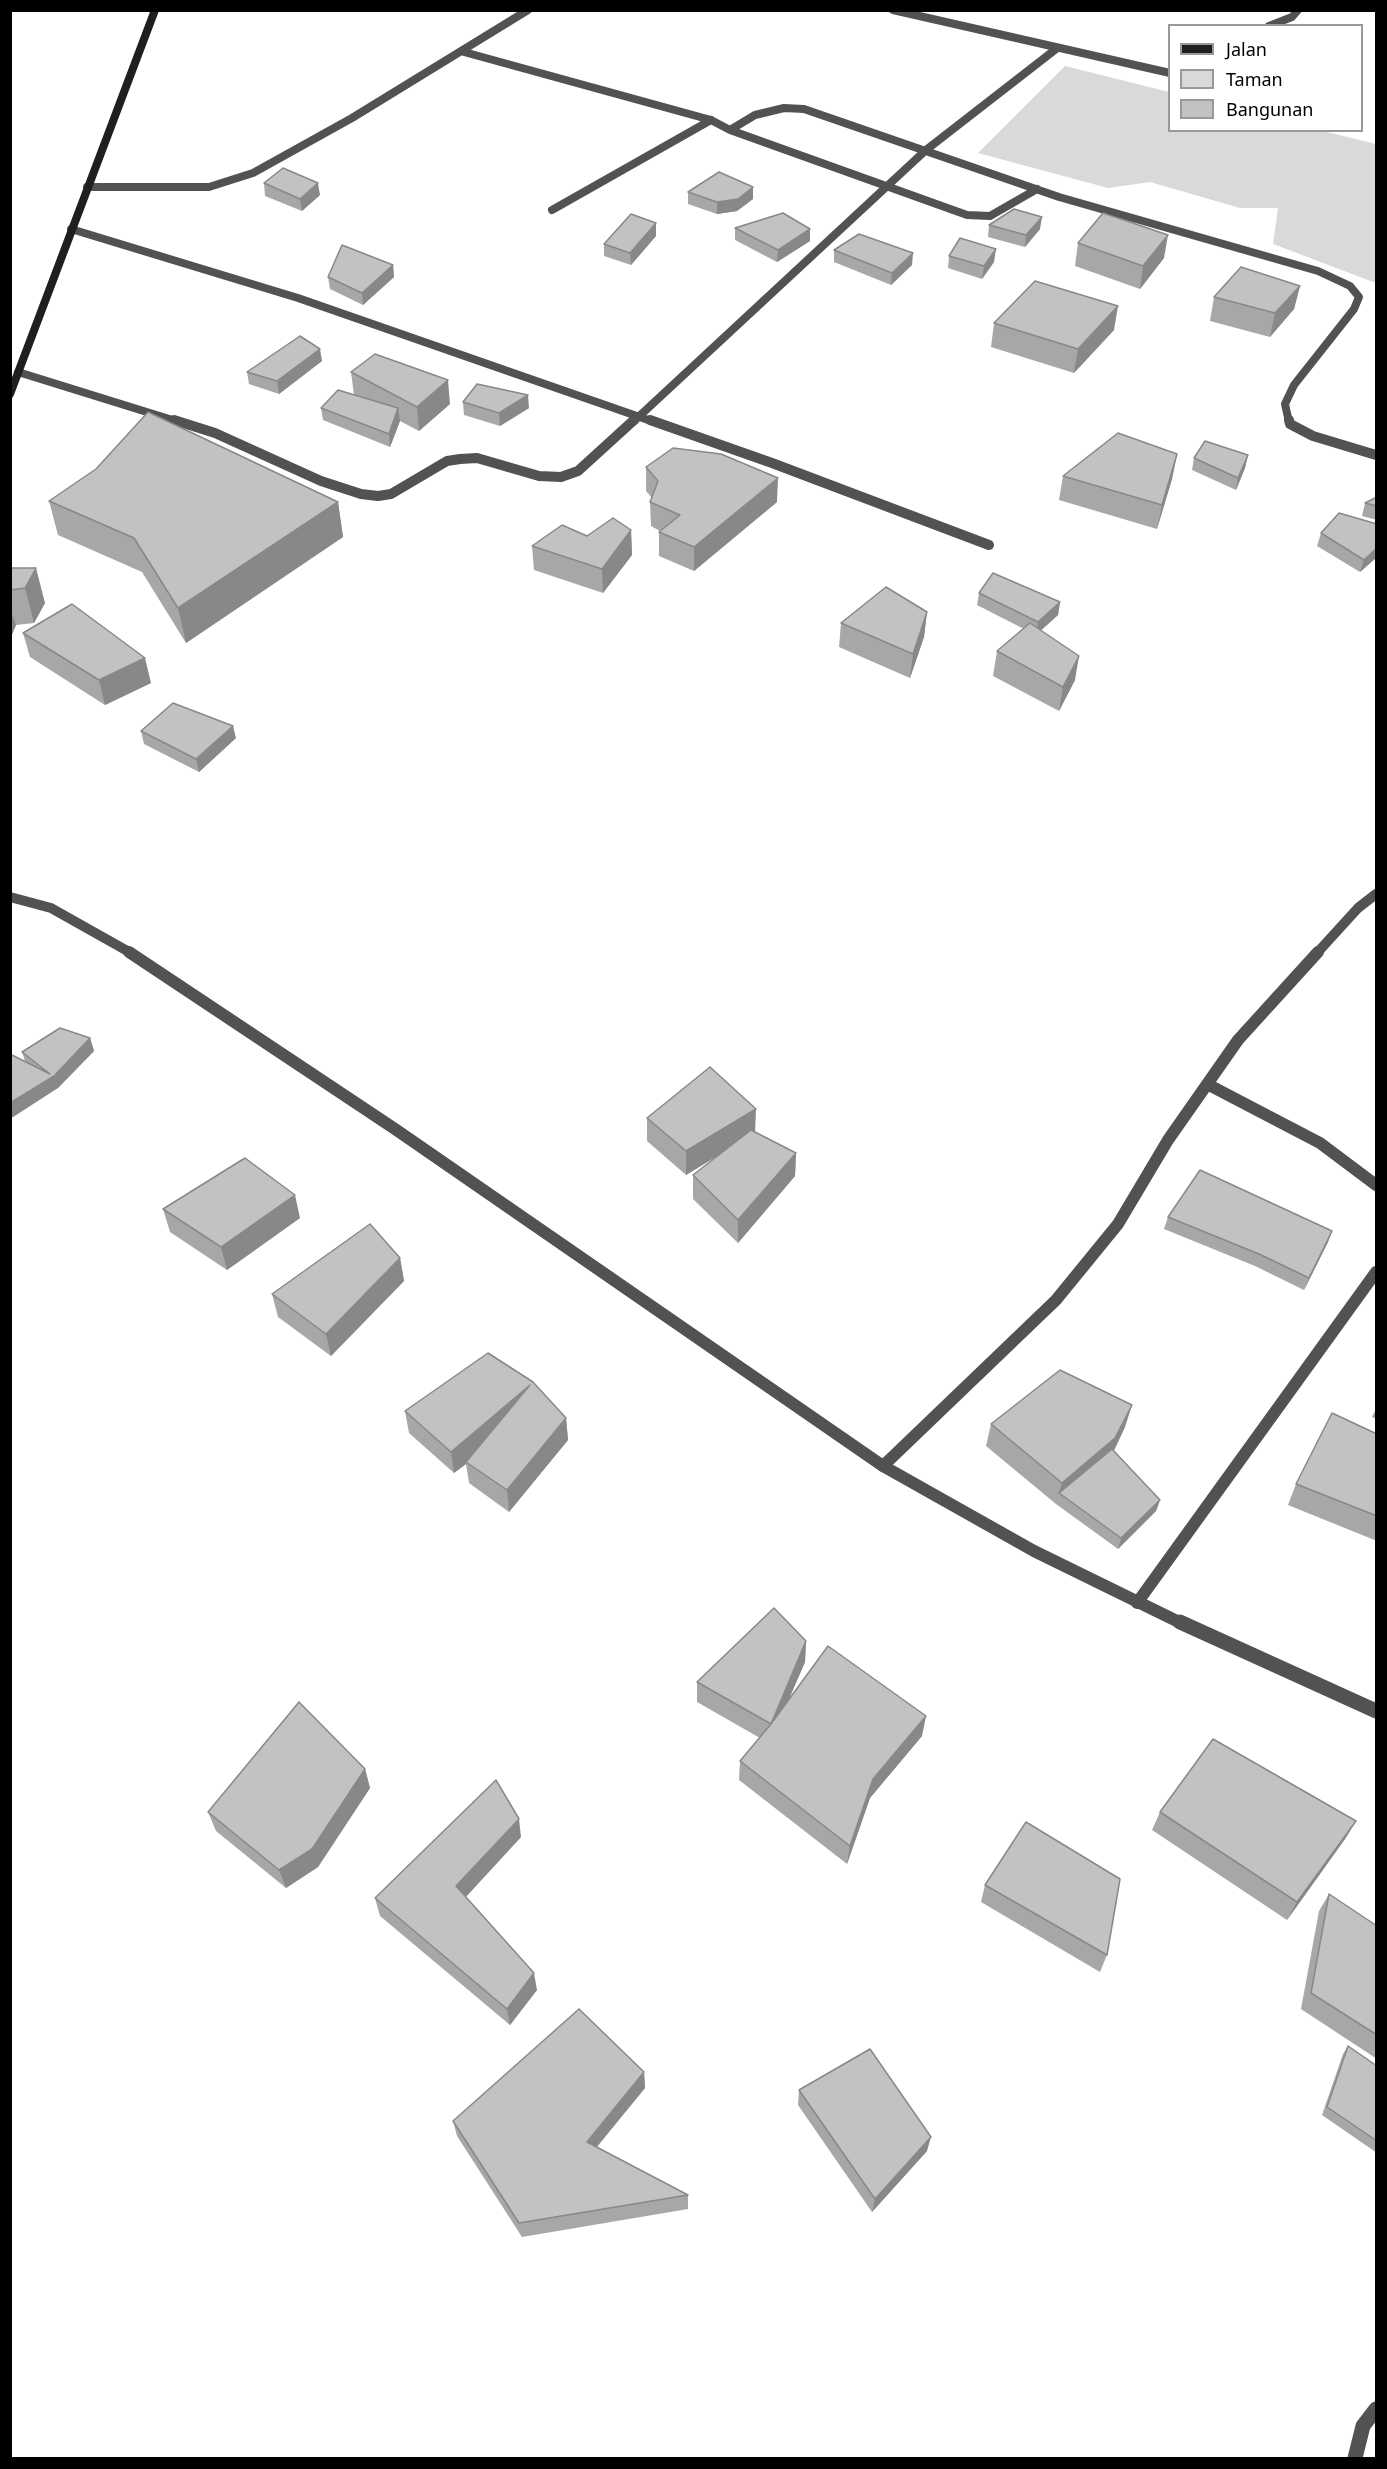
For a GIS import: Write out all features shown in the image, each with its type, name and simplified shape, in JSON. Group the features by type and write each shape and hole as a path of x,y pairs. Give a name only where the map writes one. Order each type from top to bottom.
{"main road":[{"path":"10,394 155,10"}],"street":[{"path":"87,187 163,189 209,187 253,173 464,52 528,10"},
{"path":"893,10 1056,49 1168,73"},
{"path":"1274,24 1292,17 1298,10"},
{"path":"18,372 215,433 321,481 361,494 378,496 391,494 447,461 460,459 477,458 539,476 561,477 578,471 595,457 926,150 1056,49"},
{"path":"464,52 711,120 730,130 977,217 1001,211 1037,189"},
{"path":"730,130 755,114 784,108 804,109 1037,189 1318,271 1350,286 1359,297 1354,309 1294,385 1285,404 1290,424 1313,436 1377,455"},
{"path":"552,210 711,120"},
{"path":"71,229 298,298 772,463 989,545"},
{"path":"883,1466 1056,1300 1118,1224 1168,1140 1238,1040 1358,908 1377,894"},
{"path":"10,897 51,908 136,956 405,1136 883,1466 1034,1551 1137,1603 1377,1711"},
{"path":"1207,1084 1320,1143 1377,1185"},
{"path":"1137,1603 1377,1272"},
{"path":"1355,2458 1364,2426 1377,2409"}],"green space":[{"path":"1065,66 1168,92 1168,132 1327,132 1376,144 1376,283 1273,244 1278,208 1240,208 1150,182 1108,188 978,153"}],"building":[{"path":"283,168 318,183 300,199 264,183"},
{"path":"719,172 753,187 738,199 717,202 688,192"},
{"path":"1014,209 1042,217 1026,235 989,225"},
{"path":"783,213 810,229 778,250 735,228"},
{"path":"1103,213 1168,235 1143,266 1078,243"},
{"path":"631,214 656,223 630,253 604,244"},
{"path":"859,234 913,253 892,273 834,250"},
{"path":"960,238 996,249 984,266 949,256"},
{"path":"342,245 393,265 362,293 328,277"},
{"path":"1241,267 1300,286 1275,313 1214,297"},
{"path":"1035,281 1118,306 1078,349 994,323"},
{"path":"300,336 320,349 277,381 247,372"},
{"path":"375,354 448,380 417,407 351,372"},
{"path":"477,384 528,395 499,413 463,402"},
{"path":"338,390 398,408 389,434 321,408"},
{"path":"148,412 338,502 178,608 134,538 49,501 96,469"},
{"path":"1118,433 1177,454 1162,505 1063,476"},
{"path":"1205,441 1248,455 1238,478 1194,458"},
{"path":"673,448 721,454 778,478 694,547 659,532 680,515 650,502 658,481 646,467"},
{"path":"1377,497 1377,506 1365,503"},
{"path":"1339,513 1377,524 1377,548 1364,560 1321,533"},
{"path":"613,518 631,530 602,569 532,546 562,525 587,536"},
{"path":"10,568 36,568 25,588 10,590"},
{"path":"993,573 1060,602 1038,622 979,593"},
{"path":"886,587 927,612 913,654 841,623"},
{"path":"72,604 145,658 99,680 23,633"},
{"path":"1030,623 1079,656 1063,687 997,651"},
{"path":"173,703 233,726 196,759 141,731"},
{"path":"60,1028 90,1038 54,1076 10,1103 10,1054 50,1074 22,1052"},
{"path":"710,1067 756,1109 686,1151 647,1118"},
{"path":"751,1130 796,1153 738,1220 693,1175"},
{"path":"245,1158 295,1195 221,1247 163,1209"},
{"path":"1200,1170 1332,1231 1309,1278 1259,1254 1168,1217"},
{"path":"370,1224 400,1258 326,1334 272,1294"},
{"path":"488,1353 533,1382 566,1418 507,1490 466,1462 530,1385 451,1452 405,1411"},
{"path":"1060,1370 1132,1405 1115,1438 1062,1483 991,1424"},
{"path":"1332,1413 1377,1434 1377,1516 1296,1484"},
{"path":"1112,1449 1160,1500 1121,1538 1059,1493"},
{"path":"774,1608 806,1641 771,1724 697,1682"},
{"path":"828,1646 926,1716 873,1779 850,1846 740,1761 771,1724"},
{"path":"299,1702 365,1769 312,1849 279,1870 208,1812"},
{"path":"1213,1739 1356,1821 1297,1902 1160,1812"},
{"path":"496,1780 519,1819 456,1886 534,1973 507,2009 375,1898"},
{"path":"1026,1822 1120,1879 1107,1955 985,1885"},
{"path":"1329,1894 1377,1926 1377,2035 1311,1993"},
{"path":"579,2009 644,2072 587,2142 688,2195 519,2223 453,2121"},
{"path":"1348,2046 1377,2066 1377,2141 1327,2107"},
{"path":"870,2049 931,2137 875,2199 799,2090"}]}
